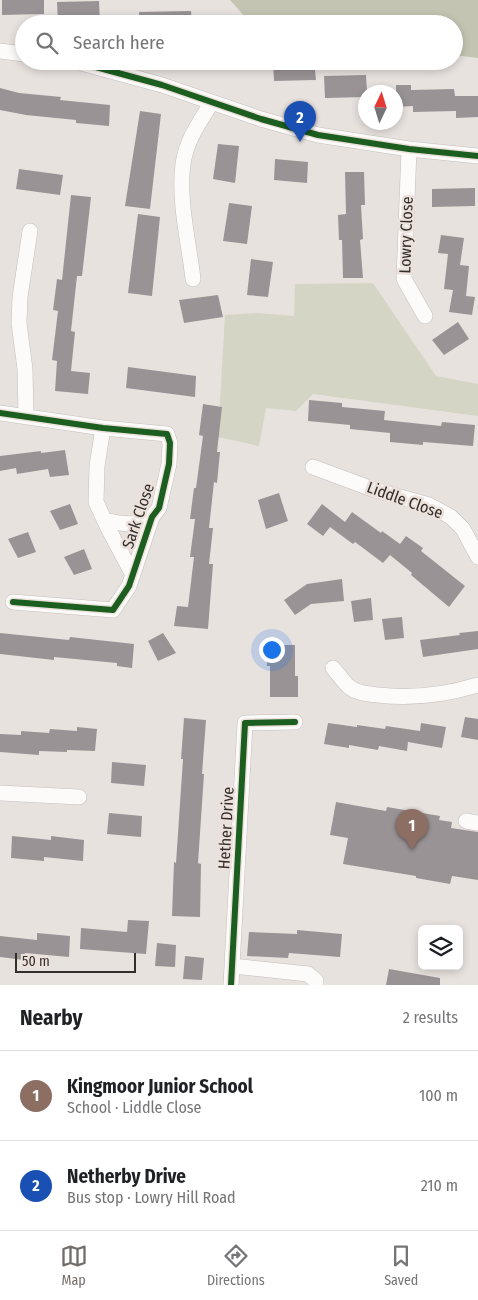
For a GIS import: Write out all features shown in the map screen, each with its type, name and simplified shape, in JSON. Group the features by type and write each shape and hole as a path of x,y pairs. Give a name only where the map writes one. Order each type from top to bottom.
{"street":[{"path":"0,50 15,52"},
{"path":"107,70 162,85 261,120 318,135 409,149 478,156"},
{"path":"193,279 182,189 183,163 196,127 212,102"},
{"name":"Lowry Close","path":"409,149 404,279 425,316"},
{"path":"26,416 24,369 19,323 20,297 30,231"},
{"name":"Sark Close","path":"0,413 103,428 168,434 170,443 169,464 159,508 152,517 129,586 113,610 13,602"},
{"name":"Sark Close","path":"103,428 95,487 96,502 133,576"},
{"name":"Liddle Close","path":"313,467 376,490 429,505 451,517 463,529 478,556"},
{"path":"104,520 131,525 143,523 152,517"},
{"path":"336,678 349,687 363,693 408,698 434,695 478,685"},
{"name":"Hether Drive","path":"231,985 245,723 295,722"},
{"path":"0,793 79,797"},
{"path":"233,966 275,973 308,974 316,981 316,985"}],"green space":[{"path":"230,0 478,0 478,58 463,56 463,15 244,15"},
{"path":"373,283 436,376 478,384 478,416 313,394 296,411 266,408 259,446 218,437 225,315 258,313 294,316 295,284"}],"building":[{"path":"2,0 44,0 44,14 2,15"},
{"path":"99,1 100,15 58,15 57,2"},
{"path":"191,11 191,15 139,15 139,12"},
{"path":"273,70 315,70 316,80 274,81"},
{"path":"366,75 367,85 358,85 358,97 325,98 324,76"},
{"path":"403,85 411,85 411,90 454,89 455,96 478,96 478,117 456,118 456,111 413,112 413,106 403,107"},
{"path":"0,88 19,93 61,97 60,100 110,105 109,126 76,123 76,120 26,115 0,110"},
{"path":"140,111 161,114 150,209 125,206"},
{"path":"218,144 239,146 235,183 213,179"},
{"path":"275,159 308,162 307,183 274,180"},
{"path":"19,169 63,175 60,195 16,189"},
{"path":"345,172 364,172 365,205 361,205 363,239 360,240 363,278 343,278 342,240 339,240 338,215 346,214"},
{"path":"475,188 475,206 432,207 432,189"},
{"path":"71,195 91,197 82,276 77,276 71,331 75,332 71,371 90,373 88,394 55,391 57,361 52,360 58,311 53,310 57,279 62,280"},
{"path":"229,203 252,206 247,244 223,241"},
{"path":"138,214 160,217 152,296 128,293"},
{"path":"441,235 464,238 460,265 469,266 466,296 475,297 472,315 449,312 453,290 444,289 448,254 438,253"},
{"path":"251,259 273,262 268,297 247,295"},
{"path":"218,295 223,317 184,323 179,300"},
{"path":"458,322 469,339 444,355 432,340"},
{"path":"128,367 196,376 195,397 126,388"},
{"path":"309,400 342,403 342,407 385,411 384,420 441,426 442,422 475,425 473,446 423,442 423,445 390,442 390,433 350,429 350,425 308,421"},
{"path":"203,404 222,407 217,452 220,452 217,483 214,482 209,528 213,528 209,564 213,564 208,629 174,626 177,606 188,607 194,557 190,557 195,519 190,519 203,436 199,435"},
{"path":"65,450 69,475 50,477 48,469 17,474 16,468 0,471 0,456"},
{"path":"279,493 288,521 266,529 258,500"},
{"path":"70,504 78,524 60,530 50,511"},
{"path":"322,504 345,522 352,512 400,544 406,536 423,548 421,551 465,586 449,607 390,555 383,563 355,542 353,544 330,527 323,536 307,524"},
{"path":"28,532 36,552 18,558 8,539"},
{"path":"84,549 92,569 74,575 64,557"},
{"path":"342,579 344,601 311,604 295,615 284,600 307,584"},
{"path":"371,598 373,620 354,622 351,601"},
{"path":"402,617 404,638 385,640 382,619"},
{"path":"478,631 478,649 423,657 420,640"},
{"path":"0,633 69,640 70,637 134,644 132,668 117,666 117,663 54,657 54,660 0,654"},
{"path":"163,633 176,653 158,661 148,641"},
{"path":"267,645 295,645 295,676 298,676 298,697 270,697 270,666 267,666"},
{"path":"465,717 478,719 478,740 461,737"},
{"path":"184,718 206,720 198,863 201,864 200,917 172,916"},
{"path":"328,723 385,729 386,726 420,731 421,723 446,727 442,748 408,742 407,751 379,746 378,750 349,745 349,748 324,744"},
{"path":"77,727 97,729 95,751 39,751 39,755 0,752 0,734 21,735 21,731 49,733 50,729 77,731"},
{"path":"112,762 146,765 144,786 111,783"},
{"path":"336,802 386,811 387,807 440,816 439,820 452,822 451,828 478,832 478,880 452,876 450,884 416,878 416,876 343,864 348,838 330,835"},
{"path":"109,813 142,816 141,837 107,834"},
{"path":"12,836 51,840 51,836 84,840 83,861 44,857 44,861 11,858"},
{"path":"128,920 149,921 146,954 80,949 81,928 127,932"},
{"path":"297,930 342,934 340,957 289,953 288,958 247,956 249,932 297,934"},
{"path":"37,933 70,936 69,957 25,953 24,960 0,957 0,936 37,940"},
{"path":"157,943 176,945 175,967 155,966"},
{"path":"185,956 204,958 202,980 183,979"},
{"path":"389,969 440,978 440,985 386,985"}],"cycle path":[{"path":"107,70 162,85 261,119 318,135 409,149 478,156"},
{"path":"0,413 103,428 167,434 170,443 169,464 159,508 152,517 129,586 113,610 13,602"},
{"path":"231,985 245,723 295,722"}],"place":[{"name":"Netherby Drive","path":"300,142"},
{"name":"Kingmoor Junior School","path":"412,850"}]}
